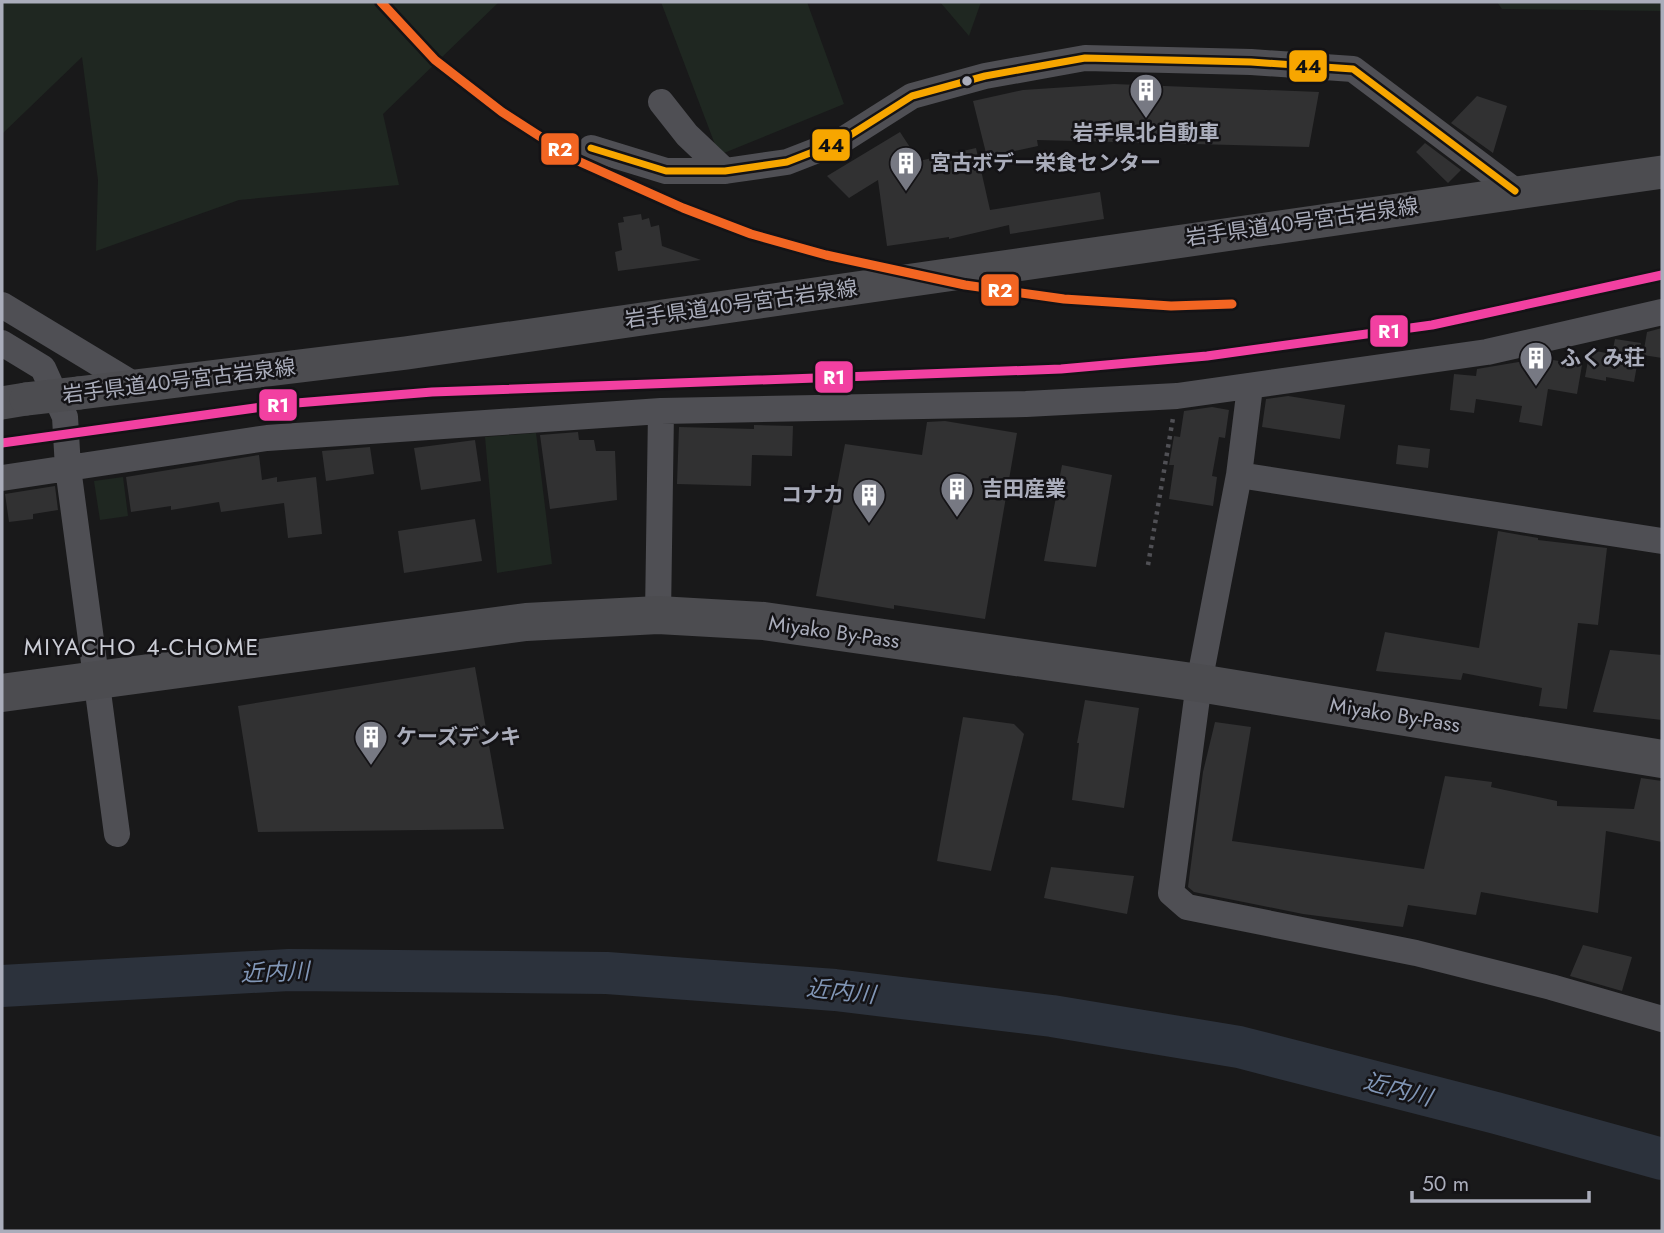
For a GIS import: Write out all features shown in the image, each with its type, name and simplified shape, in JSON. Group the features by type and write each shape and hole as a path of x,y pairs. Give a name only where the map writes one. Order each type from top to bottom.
{"highway":[{"name":"Miyako By-Pass","path":"2,693 526,622 658,615 764,621 1199,682 1662,759"}],"main road":[{"name":"岩手県道40号宮古岩泉線","path":"14,401 420,351 1515,191 1662,172"}],"street":[{"path":"591,148 666,171 724,171 787,162 841,141 912,96 985,76 1085,58 1251,62 1353,69 1515,191"},
{"path":"661,102 687,135 724,171"},
{"path":"2,305 136,386"},
{"path":"2,478 267,438 661,411 1026,404 1177,396 1487,352 1662,312"},
{"path":"2,343 43,368 65,416 68,468 117,834"},
{"path":"1250,387 1240,475 1199,682 1171,893 1186,906 1416,953 1551,987 1662,1019"},
{"path":"658,615 661,411"},
{"path":"1240,475 1662,541"}],"path":[{"path":"1148,565 1177,396"}],"shaded area":[{"path":"2,2 499,2 383,114 399,185 239,200 96,251 98,180 82,57 2,134"},
{"path":"661,2 807,2 844,104 719,155"},
{"path":"940,2 981,2 969,36"},
{"path":"1497,2 1662,2 1662,11 1502,9"},
{"path":"536,433 552,564 497,573 485,437"},
{"path":"123,477 128,516 100,520 94,481"}],"building":[{"name":"岩手県北自動車","path":"1114,84 1319,92 1309,147 1037,140 1038,146 987,157 973,101 1023,90"},
{"path":"1477,96 1507,106 1493,153 1451,123"},
{"path":"900,132 919,161 976,148 990,210 1100,192 1104,219 1010,234 1009,225 949,239 887,246 878,180 849,198 827,176"},
{"path":"1425,143 1461,170 1448,183 1416,152"},
{"path":"641,214 642,220 649,218 651,227 659,225 662,246 701,260 618,271 615,252 622,250 618,223 624,222 623,217"},
{"path":"1662,328 1662,358 1643,355 1647,332"},
{"path":"1615,339 1641,343 1634,382 1606,377 1606,381 1585,377 1590,350 1612,354"},
{"path":"1553,353 1553,360 1582,365 1577,394 1548,389 1542,426 1519,422 1522,406 1476,399 1474,413 1450,410 1454,374 1476,376 1477,369 1530,360"},
{"path":"1288,396 1345,405 1340,439 1262,427 1266,399"},
{"path":"1212,407 1229,410 1225,438 1219,437 1212,476 1217,477 1213,506 1169,499 1174,465 1169,465 1174,436 1180,437 1184,411"},
{"path":"945,421 1017,433 985,619 894,605 894,609 816,596 845,444 922,455 927,422"},
{"path":"754,425 793,426 792,456 752,455 751,486 677,484 679,427 754,429"},
{"path":"578,432 579,440 594,440 596,451 615,451 617,500 550,509 540,435"},
{"path":"475,440 481,481 421,490 414,448"},
{"path":"1398,445 1430,449 1428,468 1396,464"},
{"path":"370,447 374,474 326,481 322,451"},
{"path":"259,455 262,480 277,477 277,482 316,477 322,534 288,538 284,503 221,512 219,502 171,510 171,506 131,512 126,477"},
{"path":"1062,465 1112,475 1096,567 1044,561"},
{"path":"55,486 58,510 33,514 33,519 9,522 5,494"},
{"path":"475,519 482,561 404,573 398,531"},
{"path":"1498,531 1538,540 1607,548 1598,625 1578,623 1567,709 1539,706 1542,688 1463,673 1461,680 1376,671 1385,632 1479,648"},
{"path":"1610,650 1662,655 1662,720 1593,712"},
{"name":"ケーズデンキ","path":"475,667 504,829 258,832 238,706"},
{"path":"1085,700 1139,708 1124,808 1072,800 1077,743"},
{"path":"963,717 1014,724 1024,734 991,871 937,861"},
{"path":"1215,722 1251,727 1232,841 1424,869 1445,776 1492,782 1491,787 1557,801 1557,806 1634,809 1641,778 1662,781 1662,842 1606,831 1598,913 1481,892 1476,915 1408,905 1403,927 1303,914 1194,892 1188,887 1203,772"},
{"path":"1051,867 1134,876 1127,914 1044,898"},
{"path":"1583,945 1632,957 1622,991 1570,976"}],"waterway":[{"name":"近内川","path":"2,986 289,970 607,973 835,990 1052,1016 1239,1047 1662,1159"}],"railway":[{"path":"2,443 284,404 432,392 1061,369 1207,356 1432,325 1662,275"}],"transit line":[{"name":"R2","path":"381,2 435,60 502,112 578,161 683,208 751,234 826,255 965,285 1064,299 1171,306 1232,304"},
{"name":"44","path":"591,148 666,171 725,171 787,162 841,141 912,96 985,76 1085,58 1251,62 1353,69 1515,191"},
{"name":"R1","path":"2,443 284,404 432,392 1061,369 1207,356 1432,325 1662,275"}],"place":[{"name":"岩手県北自動車","path":"1146,120"},
{"name":"宮古ボデー栄食センター","path":"906,193"},
{"name":"ふくみ荘","path":"1536,388"},
{"name":"吉田産業","path":"957,519"},
{"name":"コナカ","path":"869,525"},
{"name":"ケーズデンキ","path":"371,767"}],"district":[{"name":"MIYACHO 4-CHOME","path":"142,647"}]}
